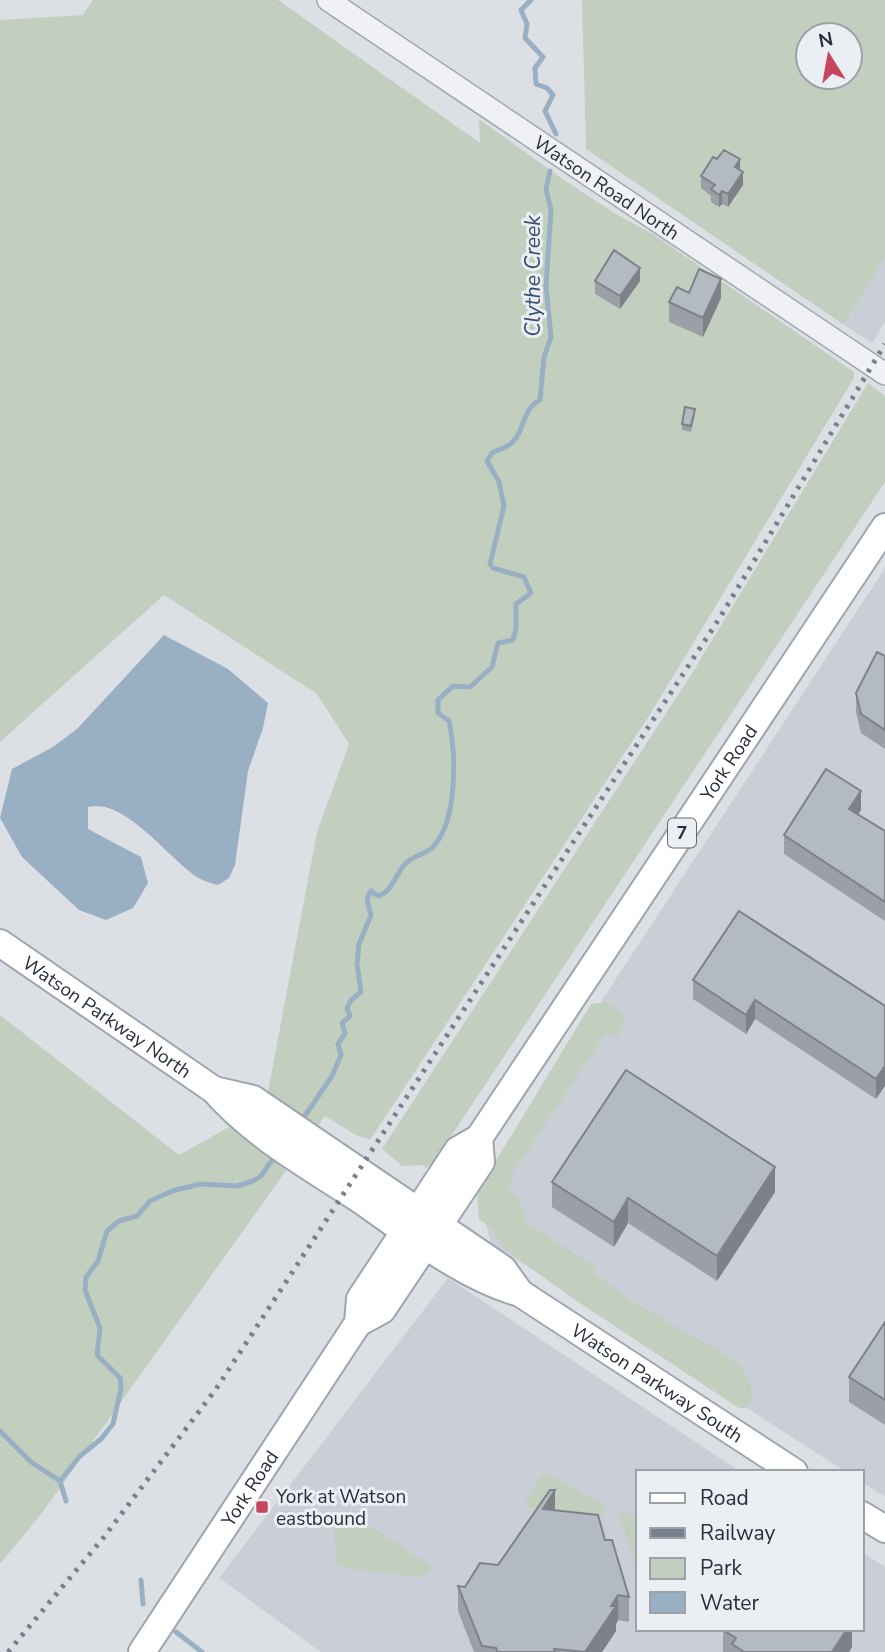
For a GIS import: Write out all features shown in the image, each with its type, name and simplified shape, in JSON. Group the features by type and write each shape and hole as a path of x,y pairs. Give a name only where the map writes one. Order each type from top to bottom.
{"main road":[{"name":"York Road","path":"142,1652 358,1323 382,1310 458,1150 479,1138 885,527"},
{"name":"Watson Parkway North","path":"0,943 214,1090 253,1099 267,1123 422,1227"},
{"name":"Watson Parkway South","path":"422,1227 492,1285 520,1293 791,1470"},
{"path":"864,1516 885,1529"}],"street":[{"name":"Watson Road North","path":"328,0 885,374"}],"shaded area":[{"path":"885,258 885,322 872,343 844,325"},
{"path":"885,568 885,1497 864,1483 864,1470 843,1470 490,1242 479,1188"},
{"path":"448,1278 738,1470 636,1470 636,1631 864,1631 864,1553 885,1567 885,1652 321,1652 219,1578"}],"green space":[{"path":"93,0 278,0 480,143 479,119 561,178 616,214 653,234 854,372 854,378 649,716 370,1140 354,1134 325,1116 42,1513 0,1564 0,1015 179,1155 265,1107 317,832 349,744 317,694 164,595 0,742 0,20 83,15"},
{"path":"582,0 885,0 885,258 844,325 586,149"},
{"path":"868,383 885,396 885,482 432,1165 425,1168 424,1165 402,1166 382,1149 691,675"},
{"path":"605,1002 622,1011 624,1022 621,1031 617,1038 606,1033 510,1177 513,1180 507,1190 518,1197 527,1223 595,1266 595,1274 632,1301 725,1354 745,1371 754,1397 745,1408 739,1408 575,1300 506,1250 492,1229 479,1219 477,1192 591,1004"},
{"path":"542,1474 549,1474 602,1504 605,1512 579,1517 527,1506 525,1502"},
{"path":"347,1511 430,1565 433,1570 423,1577 417,1577 344,1568 336,1564 334,1532 337,1518"},
{"path":"625,1511 636,1518 636,1565 621,1520 621,1513"}],"water":[{"path":"164,635 228,669 268,703 263,728 248,771 235,865 229,878 218,885 197,877 146,832 117,811 88,807 88,829 141,857 148,883 133,908 106,920 79,910 22,857 0,818 12,769 53,747 78,728"}],"building":[{"path":"724,150 740,159 735,167 743,172 728,194 722,191 719,195 711,189 715,185 701,176 713,157 717,159"},
{"path":"614,250 640,268 620,296 595,281"},
{"path":"699,269 721,279 703,318 669,302 677,287 689,293"},
{"path":"685,407 695,409 691,426 682,424"},
{"path":"877,652 885,656 885,730 861,714 856,693"},
{"path":"826,769 861,791 849,809 885,831 885,902 784,835"},
{"path":"739,911 885,1006 885,1066 876,1079 755,1000 746,1015 693,980"},
{"path":"626,1070 775,1167 717,1256 628,1198 614,1222 552,1182"},
{"path":"885,1322 885,1400 849,1377"},
{"path":"550,1490 555,1490 543,1509 598,1515 605,1540 612,1540 629,1597 618,1595 611,1606 616,1606 585,1652 554,1649 555,1652 498,1652 496,1648 482,1646 458,1586 465,1587 480,1563 498,1565"},
{"path":"725,1631 846,1631 832,1652 744,1652 732,1644 736,1638"}],"waterway":[{"name":"Clythe Creek","path":"531,0 521,10 527,24 525,38 543,57 535,68 536,84 547,88 553,95 545,111 556,134"},
{"name":"Clythe Creek","path":"300,1123 332,1076 341,1055 338,1044 345,1033 342,1023 350,1016 347,1008 351,1000 361,992 357,964 359,944 371,915 369,894 371,891 378,896 388,890 406,863 433,847 447,821 453,786 453,751 449,721 438,713 438,700 453,686 470,687 492,667 498,643 513,640 516,604 531,593 524,577 493,568 490,564 504,506 499,482 487,461 492,453 513,441 531,407 540,400 544,357 551,337 546,286 551,210 546,189 550,171"},
{"name":"Clythe Creek","path":"66,1501 60,1481 80,1456 101,1439 113,1424 121,1389 120,1378 97,1355 100,1328 85,1290 86,1277 98,1261 107,1231 119,1221 137,1216 150,1201 172,1191 200,1184 237,1186 253,1181 261,1176 277,1153"},
{"path":"0,1431 31,1462 60,1481"},
{"name":"Clythe Creek","path":"141,1580 143,1604"},
{"name":"Clythe Creek","path":"176,1632 202,1652"}],"railway":[{"path":"8,1652 104,1537 216,1389 719,619 885,344"}],"place":[{"name":"York at Watson eastbound","path":"262,1507"}]}
